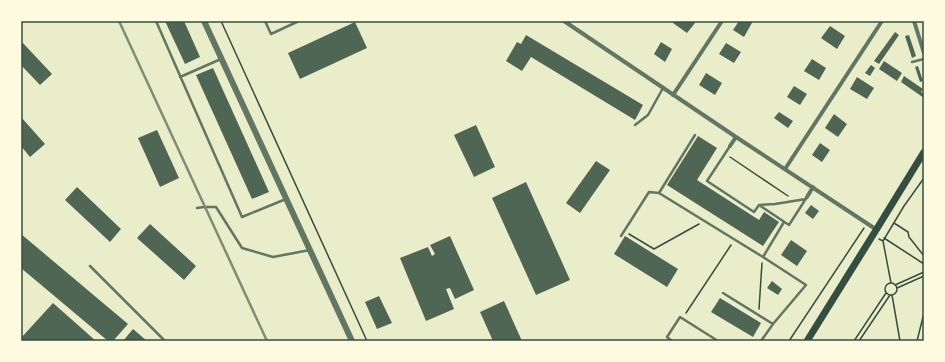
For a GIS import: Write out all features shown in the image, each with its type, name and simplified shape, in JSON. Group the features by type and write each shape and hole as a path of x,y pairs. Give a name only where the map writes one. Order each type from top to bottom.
{"main road":[{"path":"806,341 877,230 924,152"}],"street":[{"path":"204,21 352,341"},
{"path":"564,21 877,230"},
{"path":"674,95 722,21"},
{"path":"785,169 882,21"},
{"path":"914,21 924,53"},
{"path":"730,146 736,137"},
{"path":"807,198 813,188"}],"lane":[{"path":"156,21 242,217 286,199"},
{"path":"266,21 271,34 299,21"},
{"path":"180,77 221,59"},
{"path":"912,62 924,59"},
{"path":"635,125 648,115 664,88"},
{"path":"659,193 696,135"},
{"path":"730,146 707,181 754,212 759,205"},
{"path":"621,236 649,192 659,193 806,285 773,324 762,341"},
{"path":"759,205 775,204 807,198"},
{"path":"759,205 789,225 807,198"},
{"path":"197,208 216,207 242,248 273,256 310,250"},
{"path":"763,257 784,222"},
{"path":"90,266 165,341"},
{"path":"723,293 773,324"},
{"path":"672,341 667,337 680,317 718,341"}],"path":[{"path":"221,21 367,341"},
{"path":"725,154 795,201"},
{"path":"924,178 894,223 908,232 909,237 924,256"},
{"path":"624,231 654,249 705,221"},
{"path":"789,341 864,228"},
{"path":"884,238 924,264"},
{"path":"682,319 735,240"},
{"path":"883,241 891,283"},
{"path":"759,316 763,257"},
{"path":"895,285 924,272"},
{"path":"859,341 891,295 895,294 897,288 924,276"},
{"path":"891,283 897,288"},
{"path":"854,341 886,292 885,287 887,284 891,283"},
{"path":"886,292 891,295 900,341"},
{"path":"917,341 924,313"}],"building":[{"path":"165,21 184,21 200,57 185,64"},
{"path":"674,21 693,21 695,23 687,33 673,23"},
{"path":"739,21 753,21 744,37 733,30"},
{"path":"355,22 367,48 300,79 288,53"},
{"path":"830,26 845,36 837,49 821,38"},
{"path":"895,32 899,35 879,64 874,61"},
{"path":"526,35 643,105 635,120 531,57 522,71 506,61 517,42 521,44"},
{"path":"909,35 916,56 912,58 905,36"},
{"path":"21,41 52,74 40,85 21,65"},
{"path":"661,42 672,49 665,62 654,54"},
{"path":"726,43 741,52 734,63 719,54"},
{"path":"812,59 826,68 819,80 804,71"},
{"path":"884,61 902,73 897,81 879,69"},
{"path":"871,65 875,68 870,76 865,73"},
{"path":"918,66 923,81 920,82 915,67"},
{"path":"213,68 269,192 252,199 196,75"},
{"path":"706,73 722,83 715,95 699,85"},
{"path":"904,76 923,89 921,92 924,94 924,98 901,82"},
{"path":"857,77 874,88 867,99 850,89"},
{"path":"794,86 807,94 800,105 787,97"},
{"path":"779,112 793,121 788,128 774,118"},
{"path":"834,114 847,124 838,137 825,128"},
{"path":"21,117 45,144 30,157 21,146"},
{"path":"476,125 495,167 474,177 454,135"},
{"path":"157,130 179,178 160,187 138,138"},
{"path":"698,136 717,148 697,180 759,220 764,212 779,222 763,246 667,185"},
{"path":"820,143 830,150 822,162 812,155"},
{"path":"596,161 610,170 580,213 566,203"},
{"path":"526,182 570,280 536,295 492,198"},
{"path":"77,187 121,229 110,242 65,200"},
{"path":"811,205 819,211 813,219 805,213"},
{"path":"150,224 196,266 184,280 137,238"},
{"path":"21,234 128,324 113,341 108,341 21,268"},
{"path":"450,236 474,290 455,299 450,288 446,289 454,309 426,321 400,258 428,247 432,256 435,254 430,245"},
{"path":"625,236 678,269 667,287 614,254"},
{"path":"791,240 807,251 797,266 781,255"},
{"path":"772,281 782,289 778,295 767,288"},
{"path":"379,296 392,323 377,329 365,302"},
{"path":"720,298 761,323 753,337 711,312"},
{"path":"504,301 522,341 493,341 480,312"},
{"path":"53,303 96,341 21,341 21,338"},
{"path":"133,329 147,341 123,341"}],"railway":[{"path":"119,21 267,341"}]}
